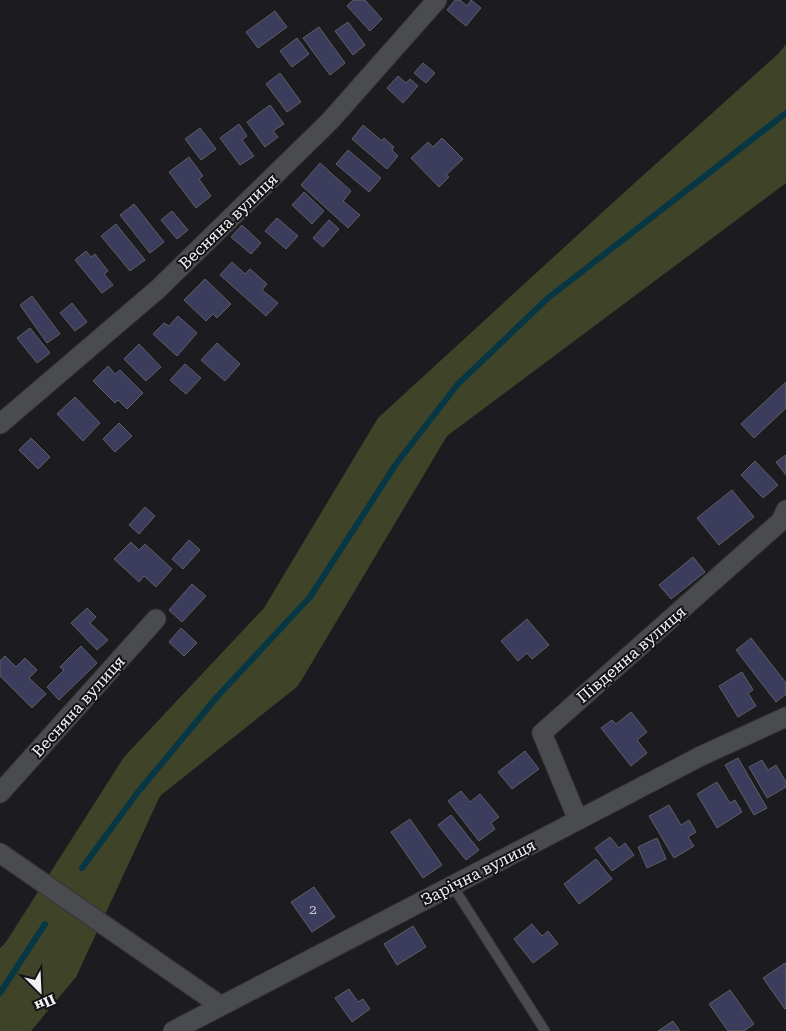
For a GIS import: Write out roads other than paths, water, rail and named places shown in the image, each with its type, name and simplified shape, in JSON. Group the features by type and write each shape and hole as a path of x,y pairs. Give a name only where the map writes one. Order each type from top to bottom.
{"street":[{"name":"Весняна вулиця","path":"0,424 158,289 330,121 437,0"},
{"name":"Південна вулиця","path":"578,820 542,733 784,520"},
{"name":"Весняна вулиця","path":"0,793 156,618"},
{"name":"Зарічна вулиця","path":"172,1031 701,756 786,717"},
{"path":"0,853 221,1006"}],"lane":[{"path":"452,885 545,1031"}],"waterway":[{"path":"82,868 138,792 216,698 310,597 396,464 458,384 548,298 786,113"},
{"path":"0,993 45,924"}]}
